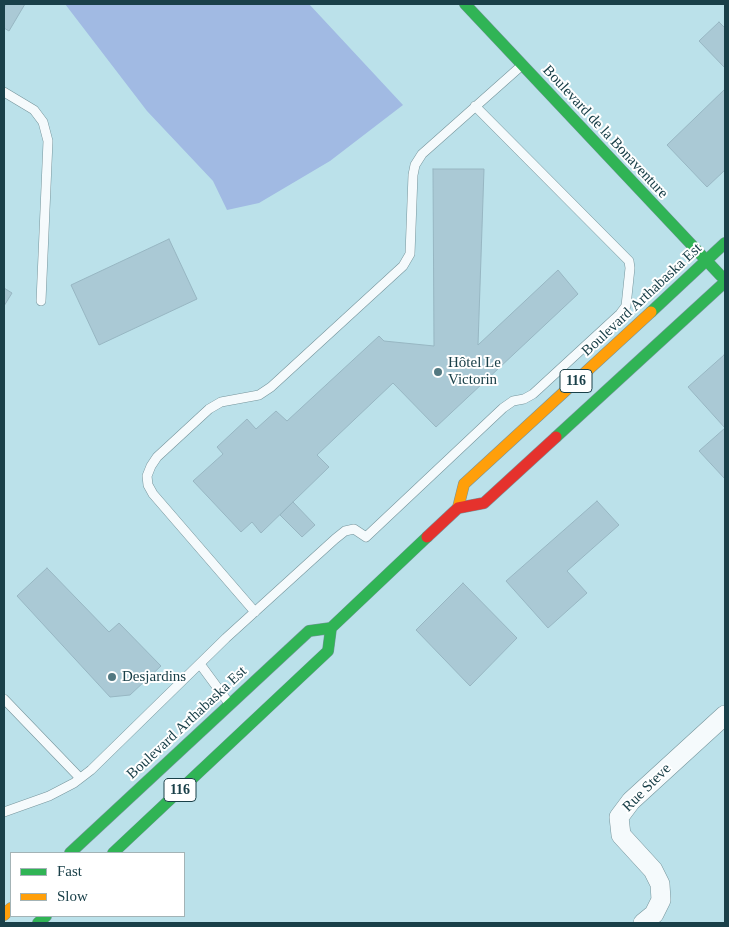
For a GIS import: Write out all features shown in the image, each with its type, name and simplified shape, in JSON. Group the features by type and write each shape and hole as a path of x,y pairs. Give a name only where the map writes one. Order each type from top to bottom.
{"main road":[{"name":"Boulevard de la Bonaventure","path":"465,4 725,281"},
{"name":"Boulevard Arthabaska Est","path":"458,508 464,484 707,262 725,243"},
{"name":"116","path":"458,508 484,503 725,281"},
{"path":"331,628 458,508"},
{"name":"Boulevard Arthabaska Est","path":"71,852 239,716 328,652 331,628 308,631 239,716 114,852"}],"street":[{"name":"Rue Steve","path":"642,923 654,914 661,900 660,884 653,870 622,835 619,817 631,802 725,714"}],"lane":[{"path":"255,612 152,494 148,485 151,466 157,457 210,409 221,402 259,395 271,387 403,266 410,254 415,165 422,154 522,65"},
{"path":"4,92 34,110 43,122 48,141 41,302"},
{"path":"4,812 49,796 91,770 255,612 345,531 354,529 366,537 503,408 513,401 524,399 533,394 620,314 626,306 629,261 475,106"},
{"path":"200,664 239,716"},
{"path":"4,699 80,778"}],"shaded area":[{"path":"65,4 309,4 403,105 330,161 259,203 227,210 213,181 147,111"}],"building":[{"path":"6,4 25,4 9,31 4,28 4,8"},
{"path":"719,22 725,28 725,68 699,41"},
{"path":"725,89 725,170 707,187 667,145"},
{"name":"Hôtel Le Victorin","path":"433,169 484,169 478,345 558,270 578,294 436,427 393,383 317,455 329,467 261,533 252,522 241,532 193,481 223,454 217,447 247,419 256,429 276,411 287,421 379,336 384,341 434,346"},
{"path":"169,239 197,299 99,345 71,285"},
{"path":"4,288 12,293 4,306"},
{"path":"724,355 725,357 725,428 688,387"},
{"path":"725,428 725,479 699,451"},
{"path":"597,501 619,525 567,571 587,593 548,628 506,581"},
{"path":"293,502 315,525 302,537 280,515"},
{"path":"47,568 109,632 119,623 161,666 130,695 110,697 17,596"},
{"path":"463,583 517,638 470,686 416,630"}],"traffic: fast":[{"path":"465,4 721,276"},
{"path":"651,312 725,243"},
{"path":"556,437 725,282"},
{"path":"71,852 309,631 331,628 427,537"},
{"path":"114,852 328,651 331,628"},
{"path":"38,923 45,917"}],"traffic: slow":[{"path":"458,508 464,484 651,312"},
{"path":"4,915 10,909"}],"traffic: jam":[{"path":"427,537 458,508 484,503 556,437"}],"place":[{"name":"Hôtel Le Victorin","path":"438,372"},
{"name":"Desjardins","path":"112,677"}]}
